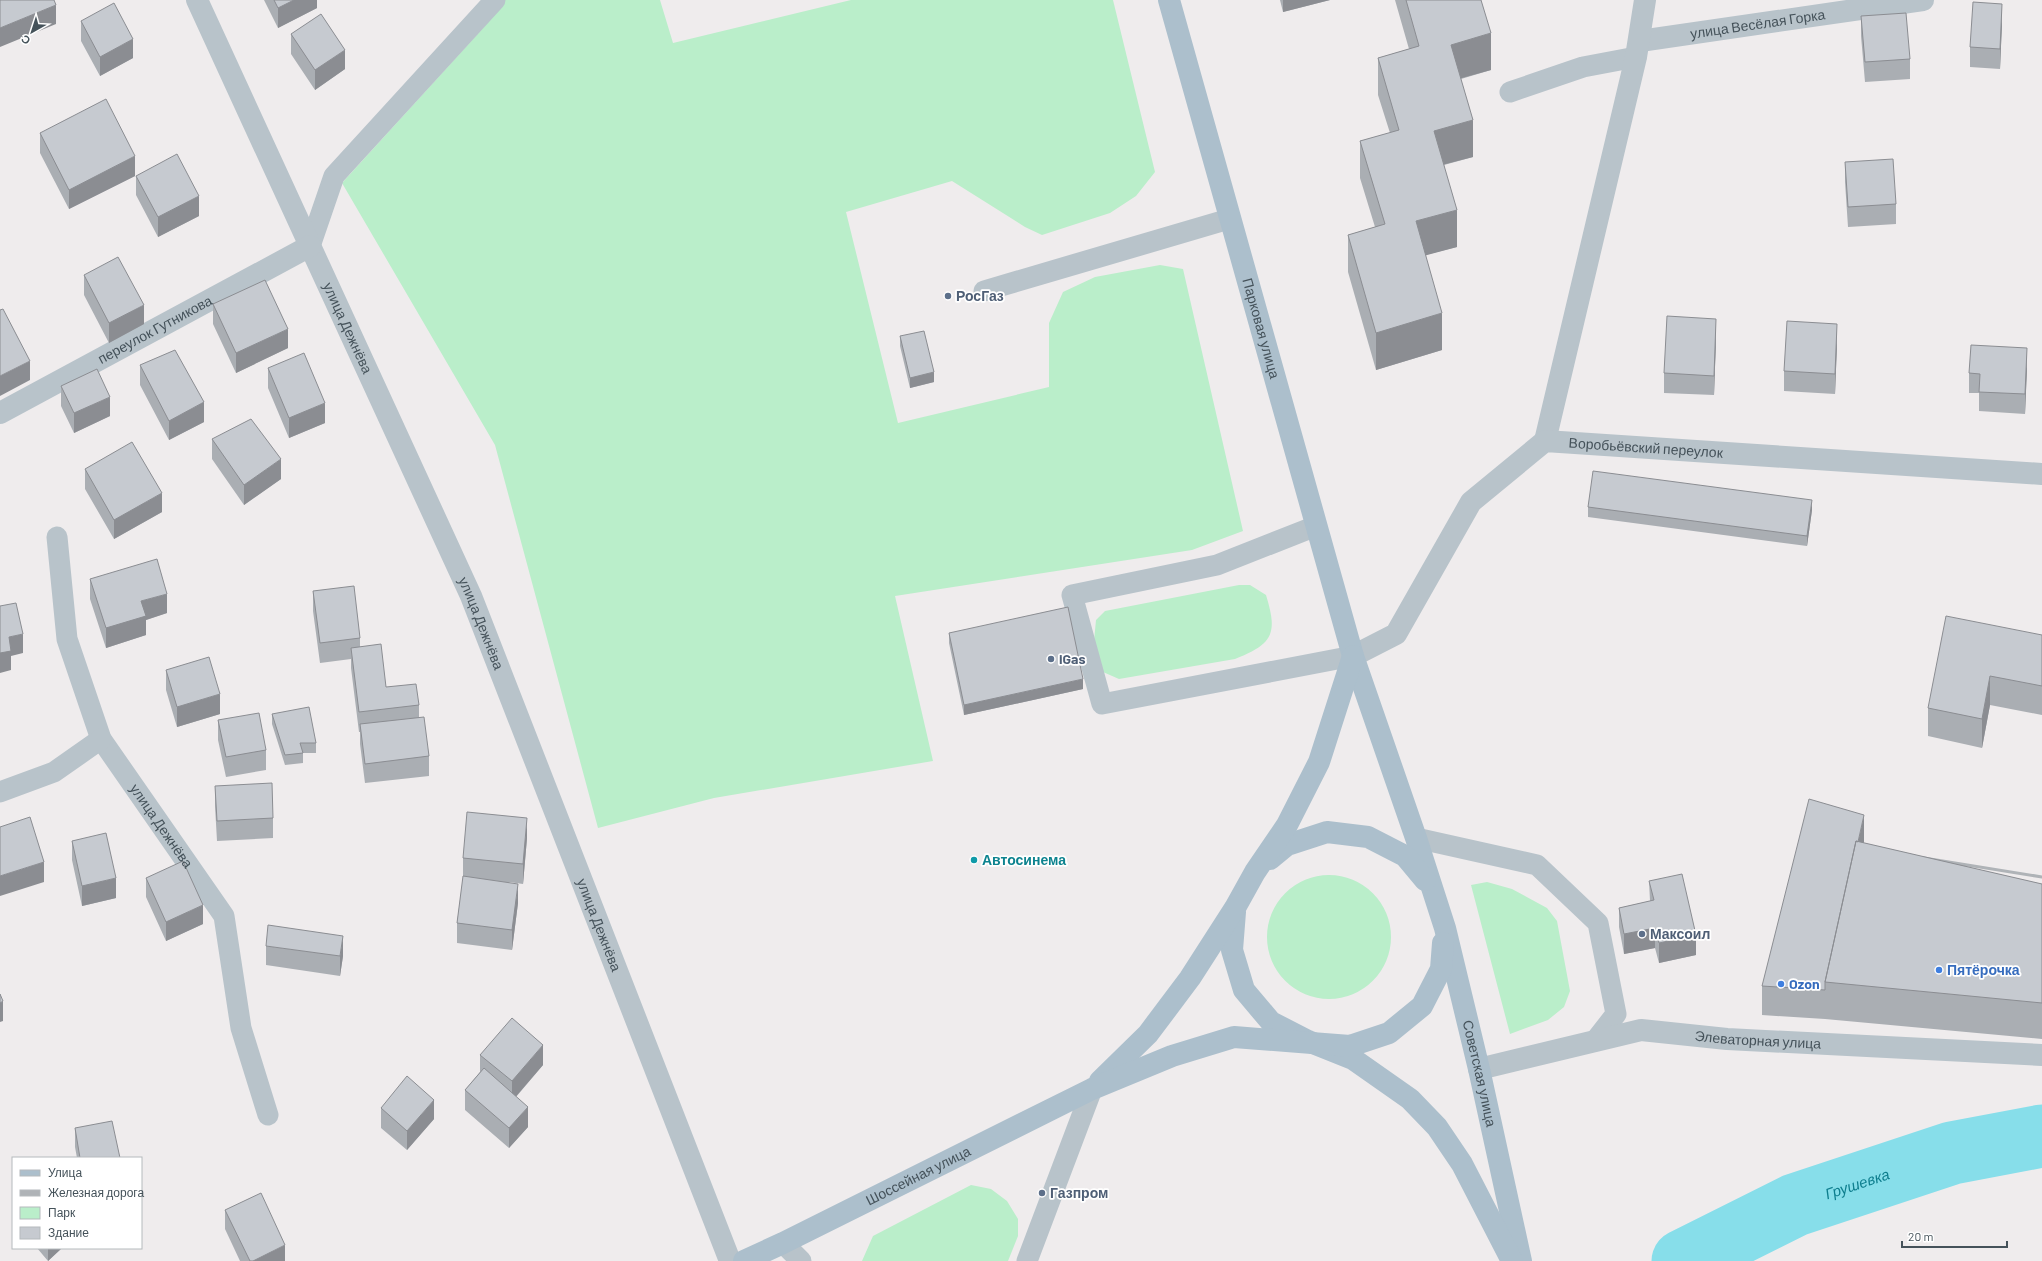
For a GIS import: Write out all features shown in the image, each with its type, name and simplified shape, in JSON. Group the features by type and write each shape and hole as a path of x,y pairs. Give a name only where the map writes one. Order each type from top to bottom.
{"main road":[{"name":"Парковая улица","path":"1169,0 1229,220 1353,656 1416,838"},
{"path":"1092,1089 1148,1034 1190,978 1235,908 1255,872 1288,825 1319,762 1353,656"},
{"path":"1255,872 1287,845 1327,832 1368,837 1405,856 1432,888"},
{"name":"Советская улица","path":"1416,838 1445,928 1479,1069 1521,1261"},
{"path":"1235,908 1232,950 1244,990 1271,1022 1308,1041 1353,1059 1410,1099 1437,1127 1462,1164 1512,1261"},
{"path":"1092,1089 1172,1056 1234,1037 1308,1041 1350,1046 1389,1033 1422,1006 1441,969 1445,928"},
{"name":"Шоссейная улица","path":"744,1261 783,1244 1092,1089"}],"street":[{"name":"улица Дежнёва","path":"197,0 471,596 730,1261"},
{"path":"1353,656 1396,634 1471,502 1545,441 1638,49 1645,0"},
{"name":"улица Весёлая Горка","path":"1638,49 1923,0"},
{"name":"переулок Гутникова","path":"0,413 310,246"},
{"name":"Воробьёвский переулок","path":"1545,441 2042,474"},
{"name":"Элеваторная улица","path":"1479,1069 1640,1030 1727,1039 2042,1055"}],"lane":[{"path":"310,246 334,176 495,0"},
{"path":"1510,92 1638,49"},
{"path":"984,291 1229,220"},
{"path":"1316,526 1217,564 1072,596 1102,704 1353,656"},
{"name":"улица Дежнёва","path":"57,538 68,639 101,739 224,916 241,1028 268,1115"},
{"path":"0,792 54,772 101,739"},
{"path":"1416,838 1537,865 1598,923 1616,1014 1595,1041"},
{"path":"1027,1261 1092,1089"},
{"path":"783,1244 801,1261"}],"green space":[{"path":"502,0 660,0 673,43 851,0 1113,0 1155,172 1136,196 1110,213 1042,235 1025,227 952,181 846,212 898,423 1049,387 1049,323 1063,292 1095,277 1160,265 1183,269 1243,531 1192,550 895,596 933,761 714,798 598,828 495,445 342,183 484,27"},
{"path":"1239,585 1250,585 1266,595 1270,608 1272,619 1269,636 1258,648 1235,659 1119,679 1103,672 1094,641 1096,620 1105,611"},
{"path":"1335,875 1353,879 1364,885 1377,897 1387,913 1391,937 1387,961 1381,972 1369,985 1347,997 1323,999 1305,995 1294,989 1281,977 1269,955 1267,931 1271,913 1277,902 1289,889 1311,877"},
{"path":"1487,882 1512,889 1547,908 1557,921 1570,991 1564,1007 1548,1020 1510,1034 1471,885"},
{"path":"971,1185 991,1189 1007,1201 1018,1219 1018,1236 1008,1261 862,1261 873,1236"}],"building":[{"path":"0,0 54,0 56,5 0,28"},
{"path":"274,0 294,0 278,8"},
{"path":"1406,0 1481,0 1491,33 1451,45 1473,120 1434,131 1457,210 1416,221 1442,313 1376,333 1348,235 1385,224 1360,141 1399,130 1378,58 1419,46"},
{"path":"1973,2 2002,4 2000,49 1970,47"},
{"path":"114,3 133,39 100,57 81,21"},
{"path":"1906,13 1910,59 1865,62 1861,16"},
{"path":"321,14 345,50 315,70 291,34"},
{"path":"106,99 135,156 69,190 40,133"},
{"path":"177,154 199,196 158,217 136,176"},
{"path":"1893,159 1896,204 1848,207 1845,162"},
{"path":"118,257 144,305 109,323 84,275"},
{"path":"265,280 288,329 236,353 213,304"},
{"path":"3,309 30,361 0,376 0,310"},
{"path":"1667,316 1716,319 1714,376 1664,373"},
{"path":"1787,321 1837,324 1835,374 1784,371"},
{"path":"924,331 934,372 910,378 900,336"},
{"path":"1971,345 2027,348 2025,394 1979,392 1980,374 1969,373"},
{"path":"175,350 204,402 169,421 140,365"},
{"path":"304,353 325,403 289,418 268,368"},
{"path":"97,369 110,397 74,413 61,386"},
{"path":"251,419 281,459 244,485 212,439"},
{"path":"132,442 162,493 114,520 85,469"},
{"path":"1593,471 1812,500 1807,536 1588,507"},
{"path":"157,559 167,594 141,601 146,616 106,628 90,579"},
{"path":"354,586 360,638 320,643 313,591"},
{"path":"16,603 23,634 9,637 11,651 0,653 0,606"},
{"path":"1068,607 1083,679 964,705 949,633"},
{"path":"1946,616 2042,635 2042,686 1990,676 1982,719 1928,708"},
{"path":"381,644 386,687 416,684 419,705 359,712 351,648"},
{"path":"209,657 220,694 177,707 166,670"},
{"path":"309,707 316,743 300,743 303,753 285,755 272,714"},
{"path":"259,713 266,750 226,757 218,720"},
{"path":"424,717 429,756 365,764 360,724"},
{"path":"272,783 273,818 217,821 215,786"},
{"path":"1809,799 1864,815 1858,842 1856,841 1825,982 1825,990 1762,986"},
{"path":"467,812 527,818 523,864 463,858"},
{"path":"30,817 44,862 0,876 0,827"},
{"path":"106,833 116,878 82,886 72,841"},
{"name":"Пятёрочка","path":"1856,841 2042,884 2042,1003 1825,982"},
{"path":"183,861 203,905 166,922 146,878"},
{"path":"1682,874 1696,935 1659,943 1655,928 1624,934 1619,908 1654,900 1649,881"},
{"path":"463,876 518,884 512,930 457,923"},
{"path":"268,925 343,936 340,956 266,946"},
{"path":"0,994 3,1001 0,1003"},
{"path":"512,1018 543,1045 512,1081 480,1055"},
{"path":"484,1068 528,1107 509,1128 465,1090"},
{"path":"407,1076 434,1100 407,1131 381,1108"},
{"path":"112,1121 120,1157 80,1157 75,1128"},
{"path":"261,1193 285,1245 253,1261 250,1261 225,1210"}],"waterway":[{"name":"Грушевка","path":"1683,1261 1795,1205 1952,1153 2042,1136"}],"railway":[{"path":"1924,858 2042,877"}],"place":[{"name":"РосГаз","path":"948,296"},
{"name":"iGas","path":"1051,659"},
{"name":"Автосинема","path":"974,860"},
{"name":"Максоил","path":"1642,934"},
{"name":"Пятёрочка","path":"1939,970"},
{"name":"Ozon","path":"1781,984"},
{"name":"Газпром","path":"1042,1193"}]}
